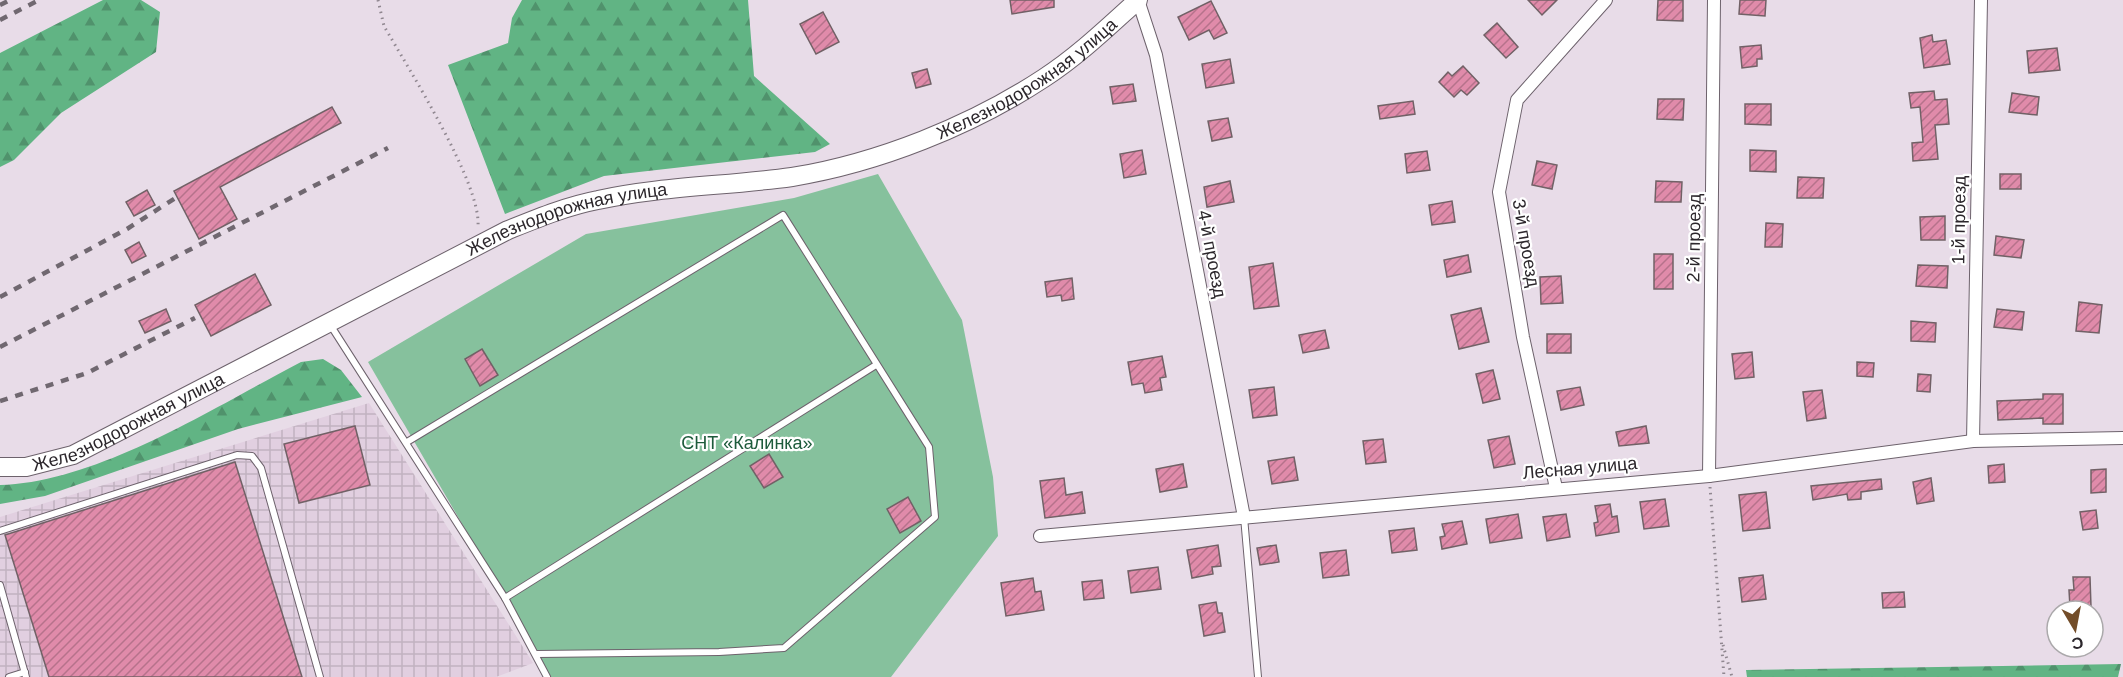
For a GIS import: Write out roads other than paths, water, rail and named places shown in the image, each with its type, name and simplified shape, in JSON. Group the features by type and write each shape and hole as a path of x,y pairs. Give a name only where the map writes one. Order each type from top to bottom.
{"street":[{"name":"Железнодорожная улица","path":"0,467 26,467 74,455 477,246 556,211 600,199 792,177 872,159 904,147 974,116 1044,79 1074,57 1138,0"},
{"name":"4-й проезд","path":"1138,0 1156,55 1244,517"},
{"name":"3-й проезд","path":"1556,488 1523,337 1499,192 1517,100 1606,0"},
{"name":"2-й проезд","path":"1709,476 1714,0"},
{"name":"1-й проезд","path":"1973,441 1981,0"},
{"name":"Лесная улица","path":"1040,536 1709,476 1973,441 2123,438"}],"lane":[{"path":"407,442 783,215 929,447 934,517 784,648 719,652 537,654"},
{"path":"329,323 505,598 537,654 547,677"},
{"path":"505,598 876,365"},
{"path":"0,531 237,455 252,456 261,468 320,677"},
{"path":"1244,517 1258,677"},
{"path":"0,585 25,675 9,677"}],"railway":[{"path":"0,5 10,0"},
{"path":"0,20 39,0"},
{"path":"0,347 388,148"},
{"path":"0,297 127,229 177,197"},
{"path":"0,401 87,373 195,318"}],"park label":[{"name":"СНТ «Калинка»","path":"747,443"}]}
